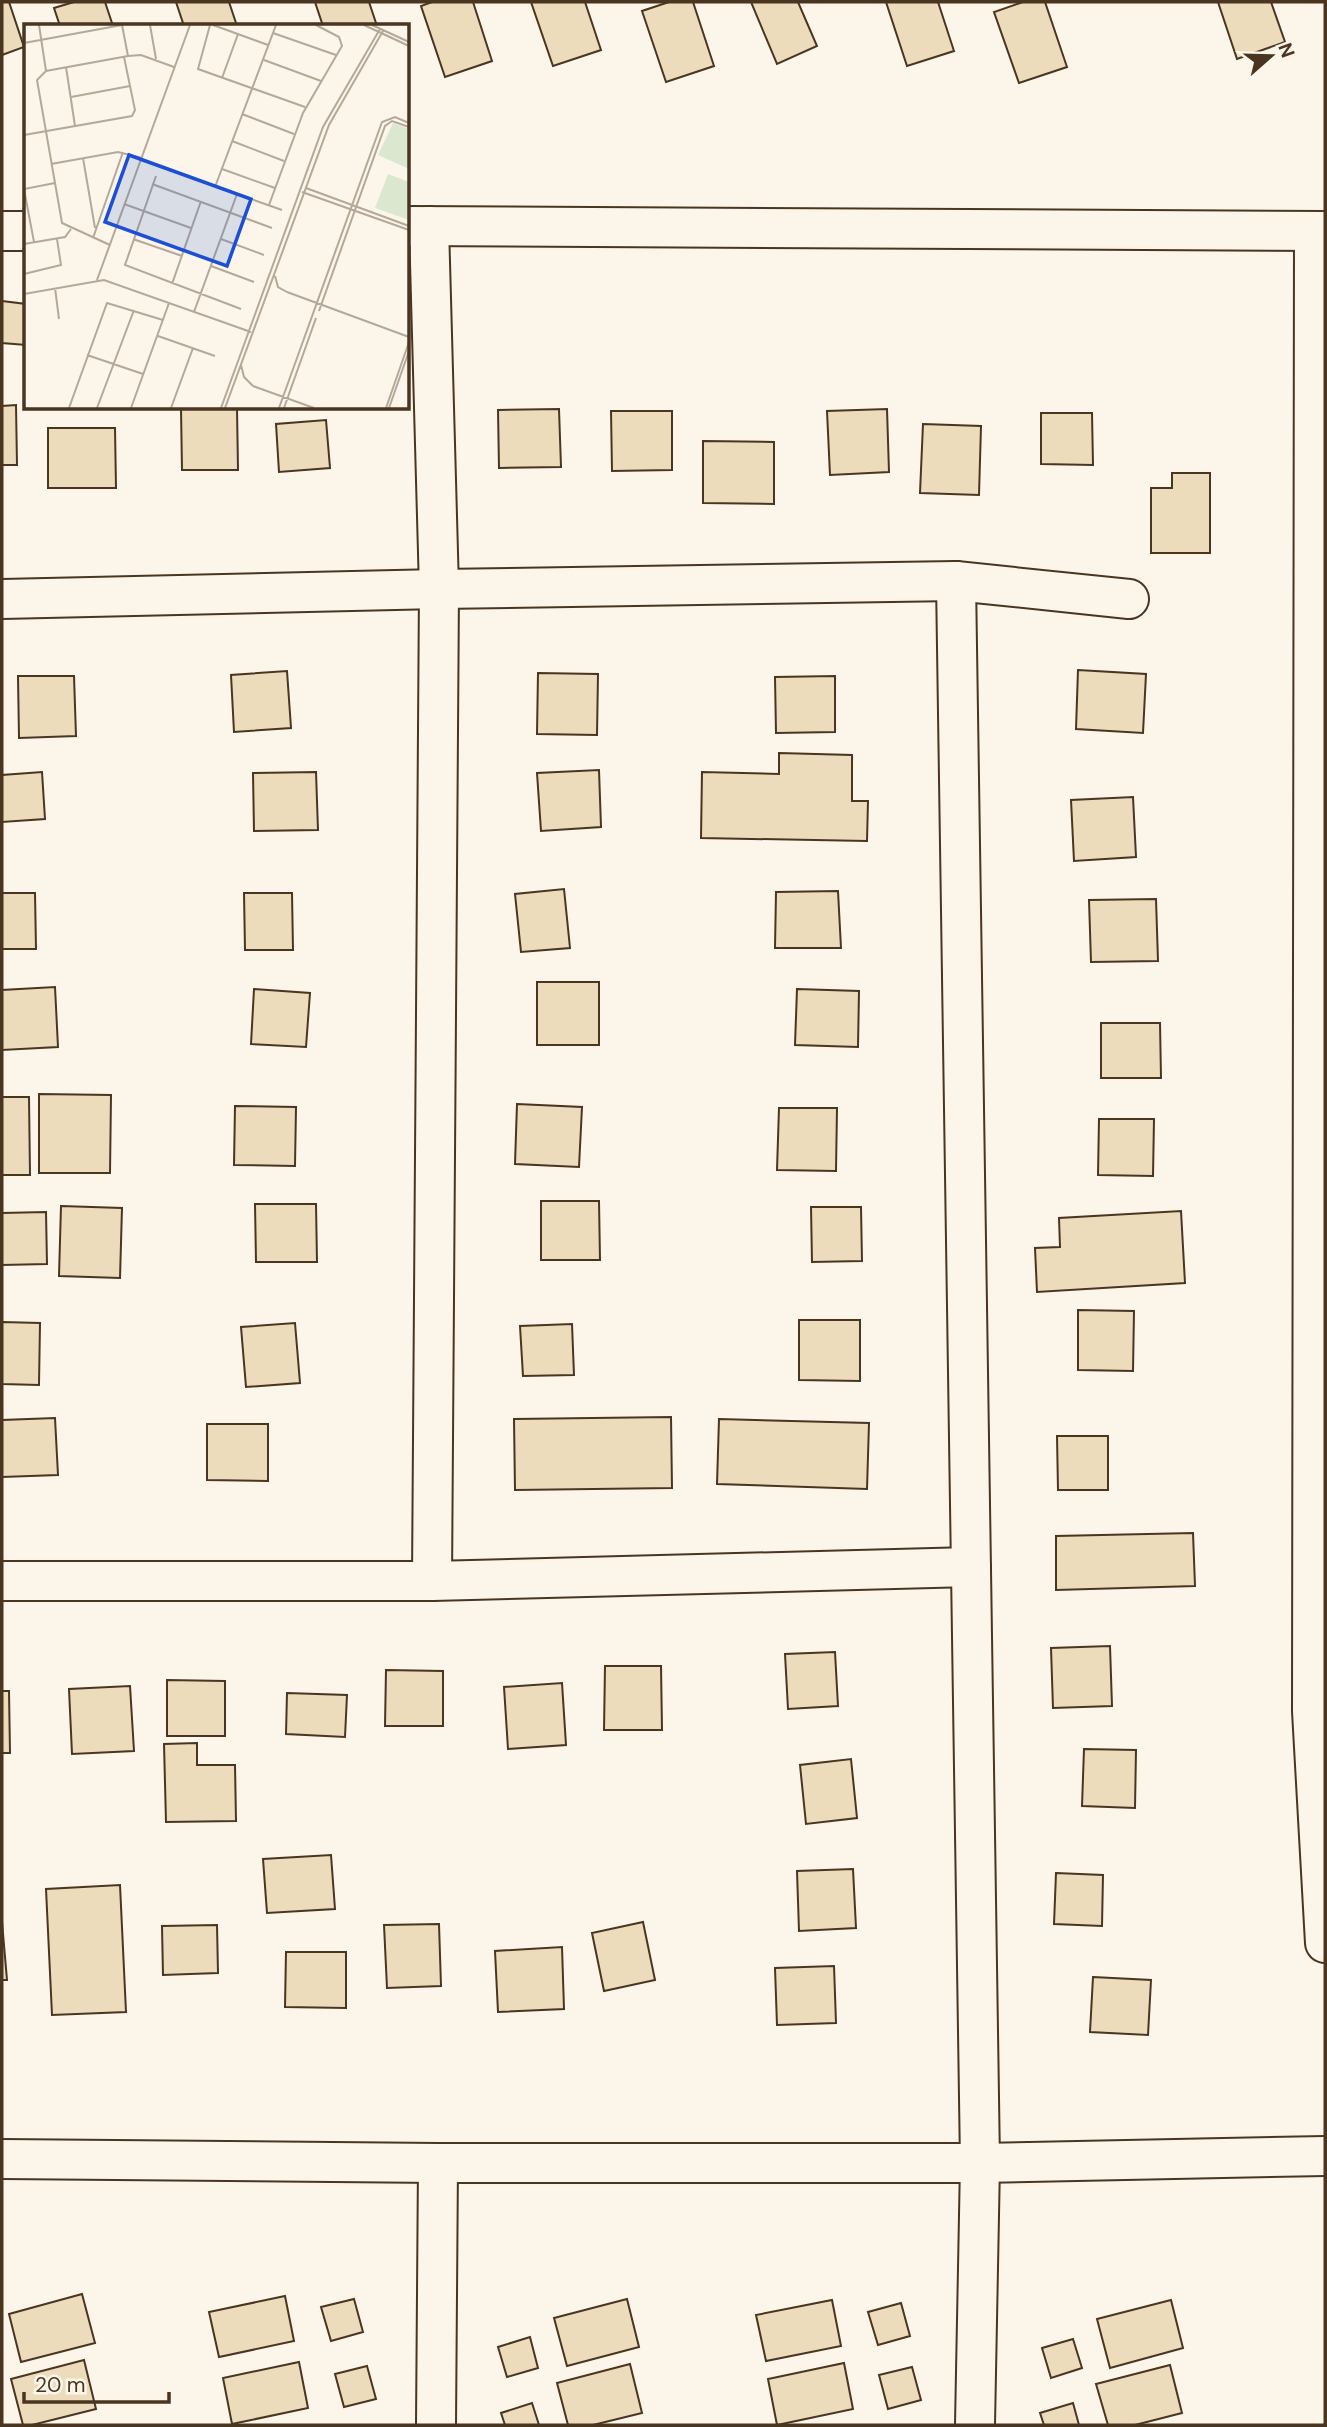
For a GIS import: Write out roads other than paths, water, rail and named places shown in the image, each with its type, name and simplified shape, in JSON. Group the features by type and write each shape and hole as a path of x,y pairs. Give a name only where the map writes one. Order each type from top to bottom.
{"street":[{"path":"432,1581 439,589 418,226 1320,231 1319,1712 1325,1943"},
{"path":"2,231 24,231"},
{"path":"956,581 980,2163 975,2425"},
{"path":"2,599 956,581 1129,599"},
{"path":"2,1581 432,1581 971,1567"},
{"path":"2,2159 438,2164 980,2163 1325,2156"},
{"path":"436,2425 438,2164"}]}
